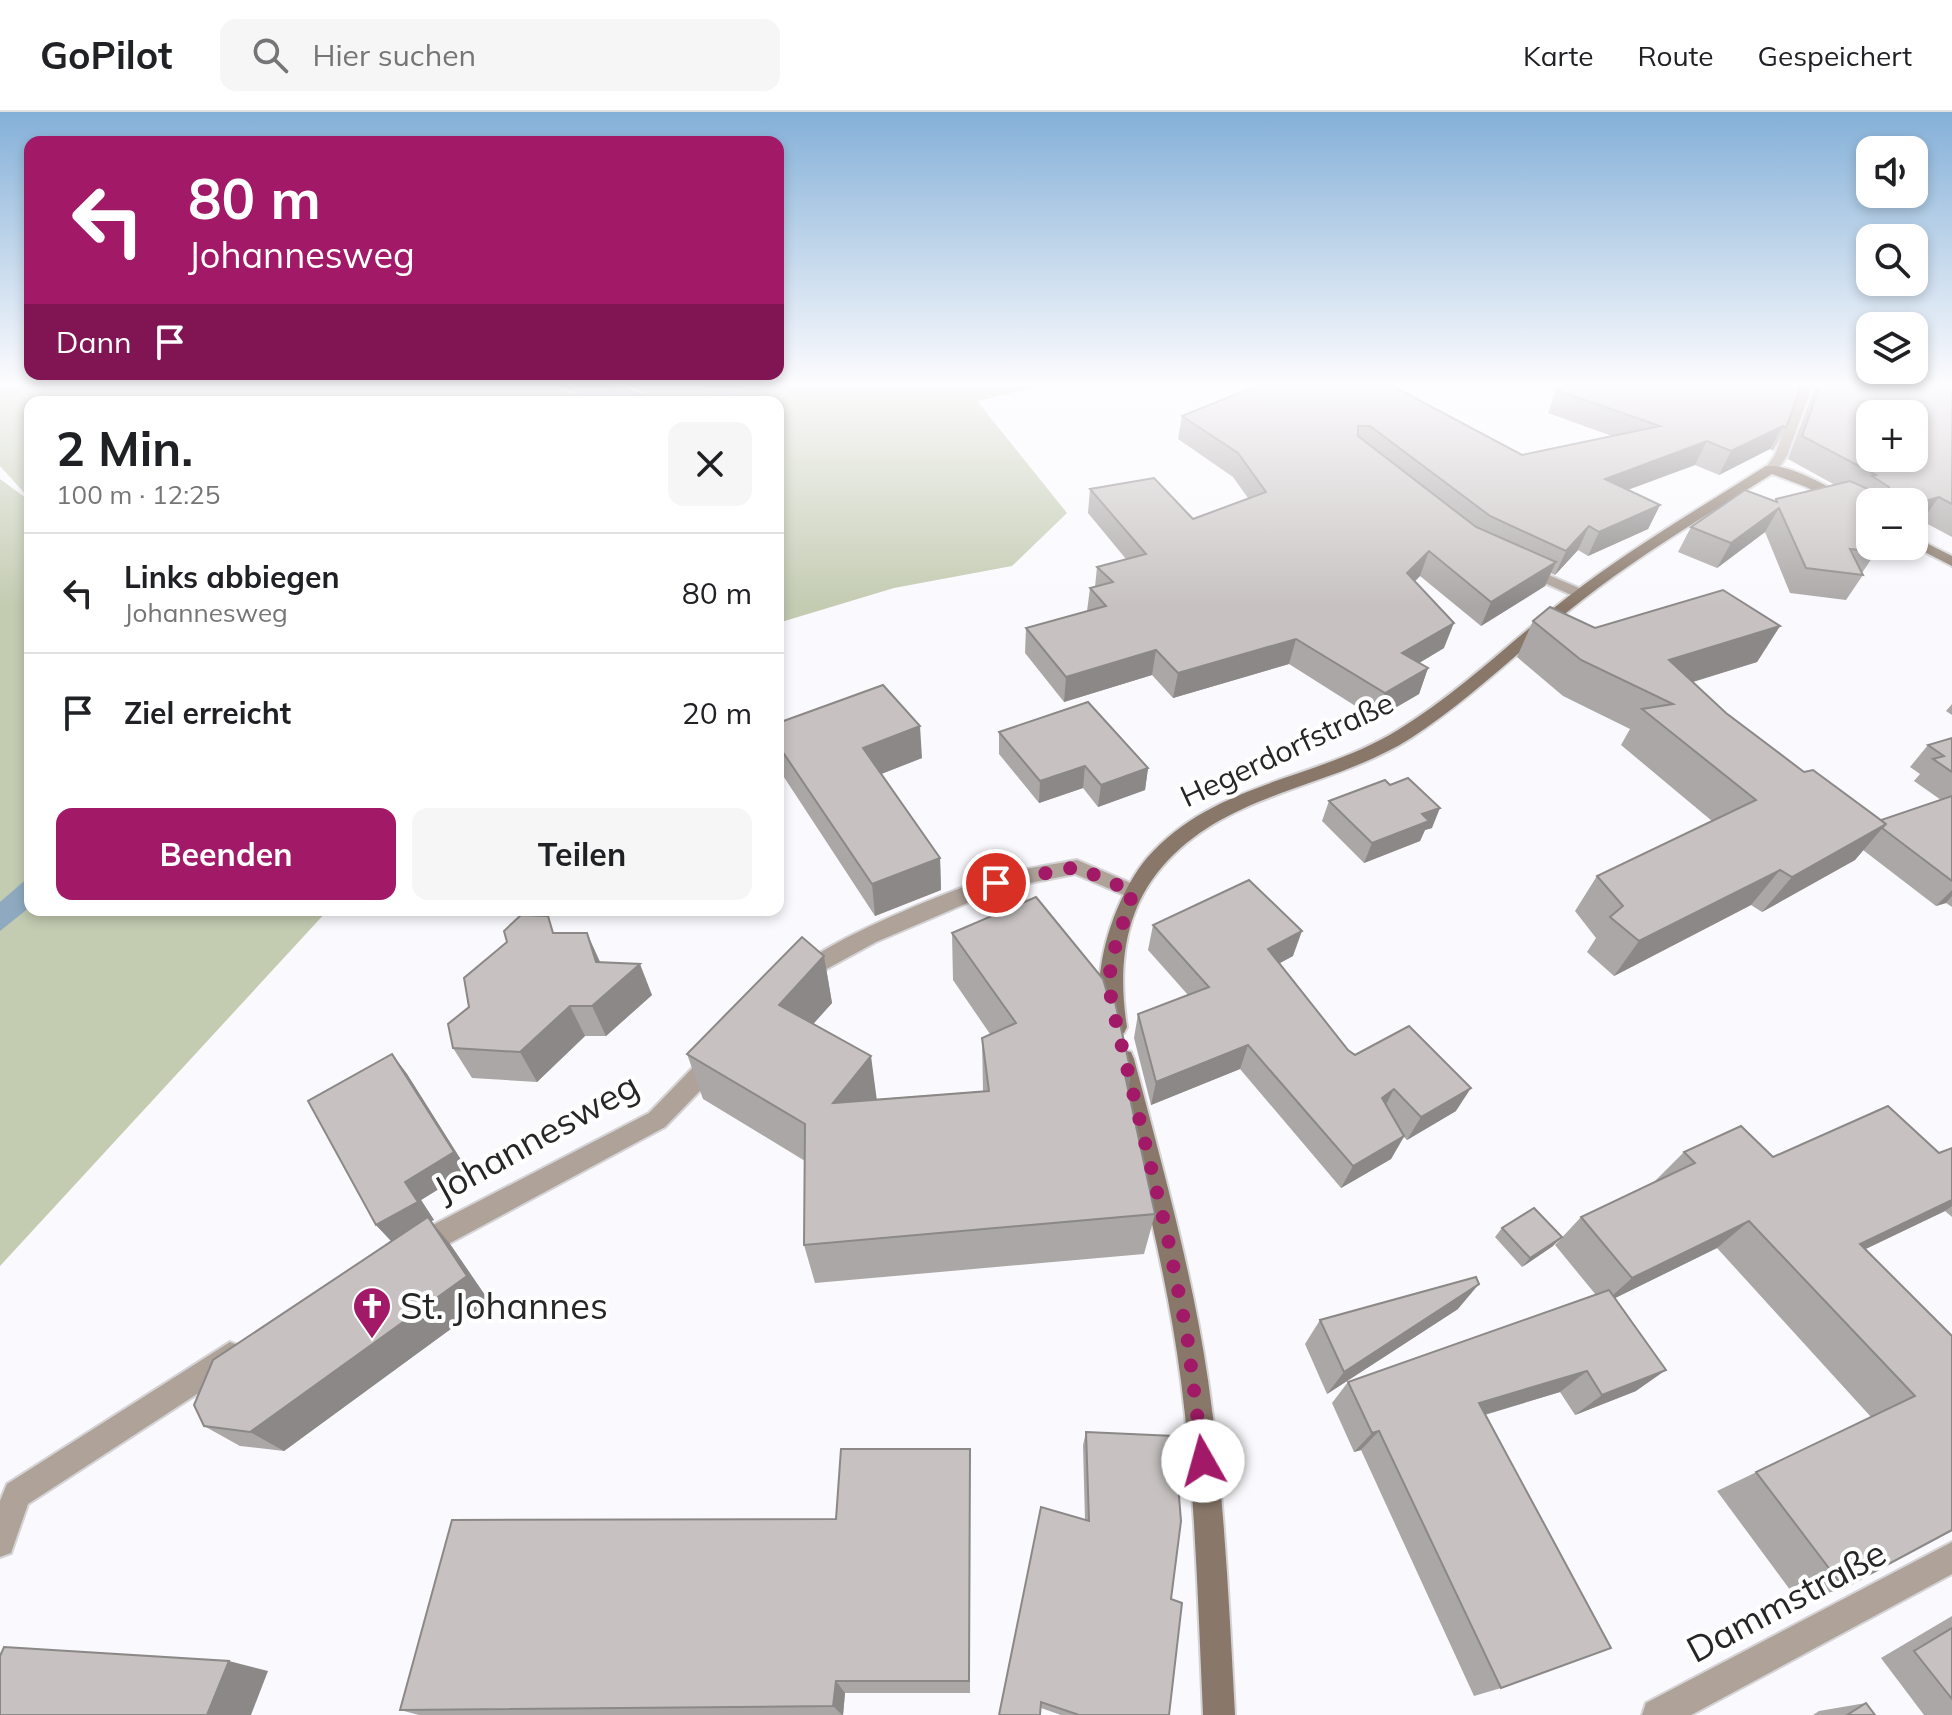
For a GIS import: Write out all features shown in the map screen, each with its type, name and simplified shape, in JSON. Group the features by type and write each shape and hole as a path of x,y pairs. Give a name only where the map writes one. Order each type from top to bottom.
{"main road":[{"path":"1771,469 1811,484 1856,508"},
{"name":"Hegerdorfstraße","path":"1219,1715 1203,1461 1187,1335 1167,1234 1111,1001 1110,963 1133,892 1155,862 1202,817 1355,759 1404,735 1581,594 1771,469"},
{"path":"1928,549 1952,562"}],"street":[{"name":"Hegerdorfstraße","path":"1771,469 1780,458"},
{"path":"1505,561 1581,594"},
{"path":"779,995 814,966 869,936 996,883 1077,867 1133,892"},
{"name":"Johannesweg","path":"397,1258 657,1120 728,1047"},
{"path":"0,1542 17,1494 245,1346"},
{"name":"Dammstraße","path":"1658,1715 1952,1557"}],"green space":[{"path":"0,458 24,458 24,492 0,466"},
{"path":"784,458 1023,458 1067,513 1012,566 894,588 784,621"},
{"path":"0,479 24,497 24,916 322,916 0,1266"}],"water":[{"path":"24,881 24,912 0,931 0,902"}],"building":[{"path":"1241,458 1386,458 1476,527 1556,562 1491,602 1429,551 1407,573 1454,623 1402,653 1428,668 1385,693 1296,639 1178,673 1156,650 1066,677 1026,628 1106,606 1090,588 1113,582 1097,567 1146,554 1090,489 1154,478 1193,519 1266,492"},
{"path":"1412,458 1662,458 1605,479 1660,505 1599,532 1589,526 1566,551 1490,516"},
{"path":"1843,458 1856,458 1856,464"},
{"path":"1928,458 1952,458 1952,504 1939,497 1928,500 1928,488 1889,488 1872,476 1876,475 1870,472 1928,472"},
{"path":"1850,481 1866,488 1856,488 1856,550 1850,549 1863,575 1806,568 1779,508 1731,543 1691,527 1745,490 1777,502 1776,499"},
{"path":"1723,590 1780,626 1669,660 1726,713 1804,772 1813,770 1886,824 1792,877 1780,870 1639,941 1610,917 1623,906 1597,876 1756,800 1642,709 1673,704 1581,660 1533,621 1550,607 1595,628"},
{"path":"883,685 920,726 863,748 940,858 872,884 784,754 784,721"},
{"path":"1088,702 1148,768 1101,785 1085,766 1040,781 999,732"},
{"path":"1952,738 1952,772 1933,759 1944,756 1928,745"},
{"path":"1408,778 1440,808 1422,814 1429,821 1372,843 1329,801 1385,780 1390,785"},
{"path":"1952,796 1952,881 1882,828 1886,824 1881,820"},
{"path":"1249,880 1302,931 1268,949 1348,1050 1355,1055 1409,1026 1471,1088 1421,1117 1394,1089 1382,1098 1404,1136 1353,1166 1248,1045 1156,1082 1138,1014 1209,987 1153,925"},
{"path":"1036,897 1103,979 1110,1003 1115,1002 1131,1072 1125,1075 1155,1214 804,1245 805,1124 687,1054 802,937 824,956 779,1005 871,1056 833,1103 989,1091 982,1038 1016,1023 952,933"},
{"path":"520,916 548,916 553,933 587,933 596,962 640,964 592,1006 570,1006 520,1052 453,1048 448,1024 469,1007 464,978 507,942 504,931"},
{"path":"392,1054 454,1152 405,1182 418,1202 376,1225 308,1101"},
{"path":"1888,1106 1939,1153 1952,1148 1952,1200 1860,1244 1952,1336 1952,1530 1844,1588 1756,1472 1915,1396 1749,1221 1632,1278 1581,1217 1695,1163 1684,1152 1741,1126 1773,1157"},
{"path":"1534,1208 1562,1237 1530,1258 1502,1228"},
{"path":"428,1217 467,1276 250,1432 204,1426 194,1405 213,1360"},
{"path":"1476,1277 1479,1284 1344,1372 1320,1320"},
{"path":"1609,1290 1666,1370 1602,1395 1587,1371 1479,1403 1611,1648 1501,1688 1379,1431 1372,1433 1348,1382"},
{"path":"1086,1432 1174,1436 1181,1521 1171,1599 1182,1603 1169,1715 1079,1715 1041,1702 1040,1715 999,1715 1041,1507 1089,1521"},
{"path":"841,1449 970,1449 969,1681 836,1681 833,1706 400,1710 452,1520 836,1519"},
{"path":"1952,1628 1952,1699 1914,1651"},
{"path":"4,1647 229,1661 207,1715 0,1715 0,1656"},
{"path":"1866,1703 1875,1715 1847,1715"}],"place":[{"name":"St. Johannes","path":"372,1340"}],"route":[{"path":"996,883 1077,867 1133,892 1110,963 1111,1001 1167,1234 1187,1335 1203,1461"}]}
